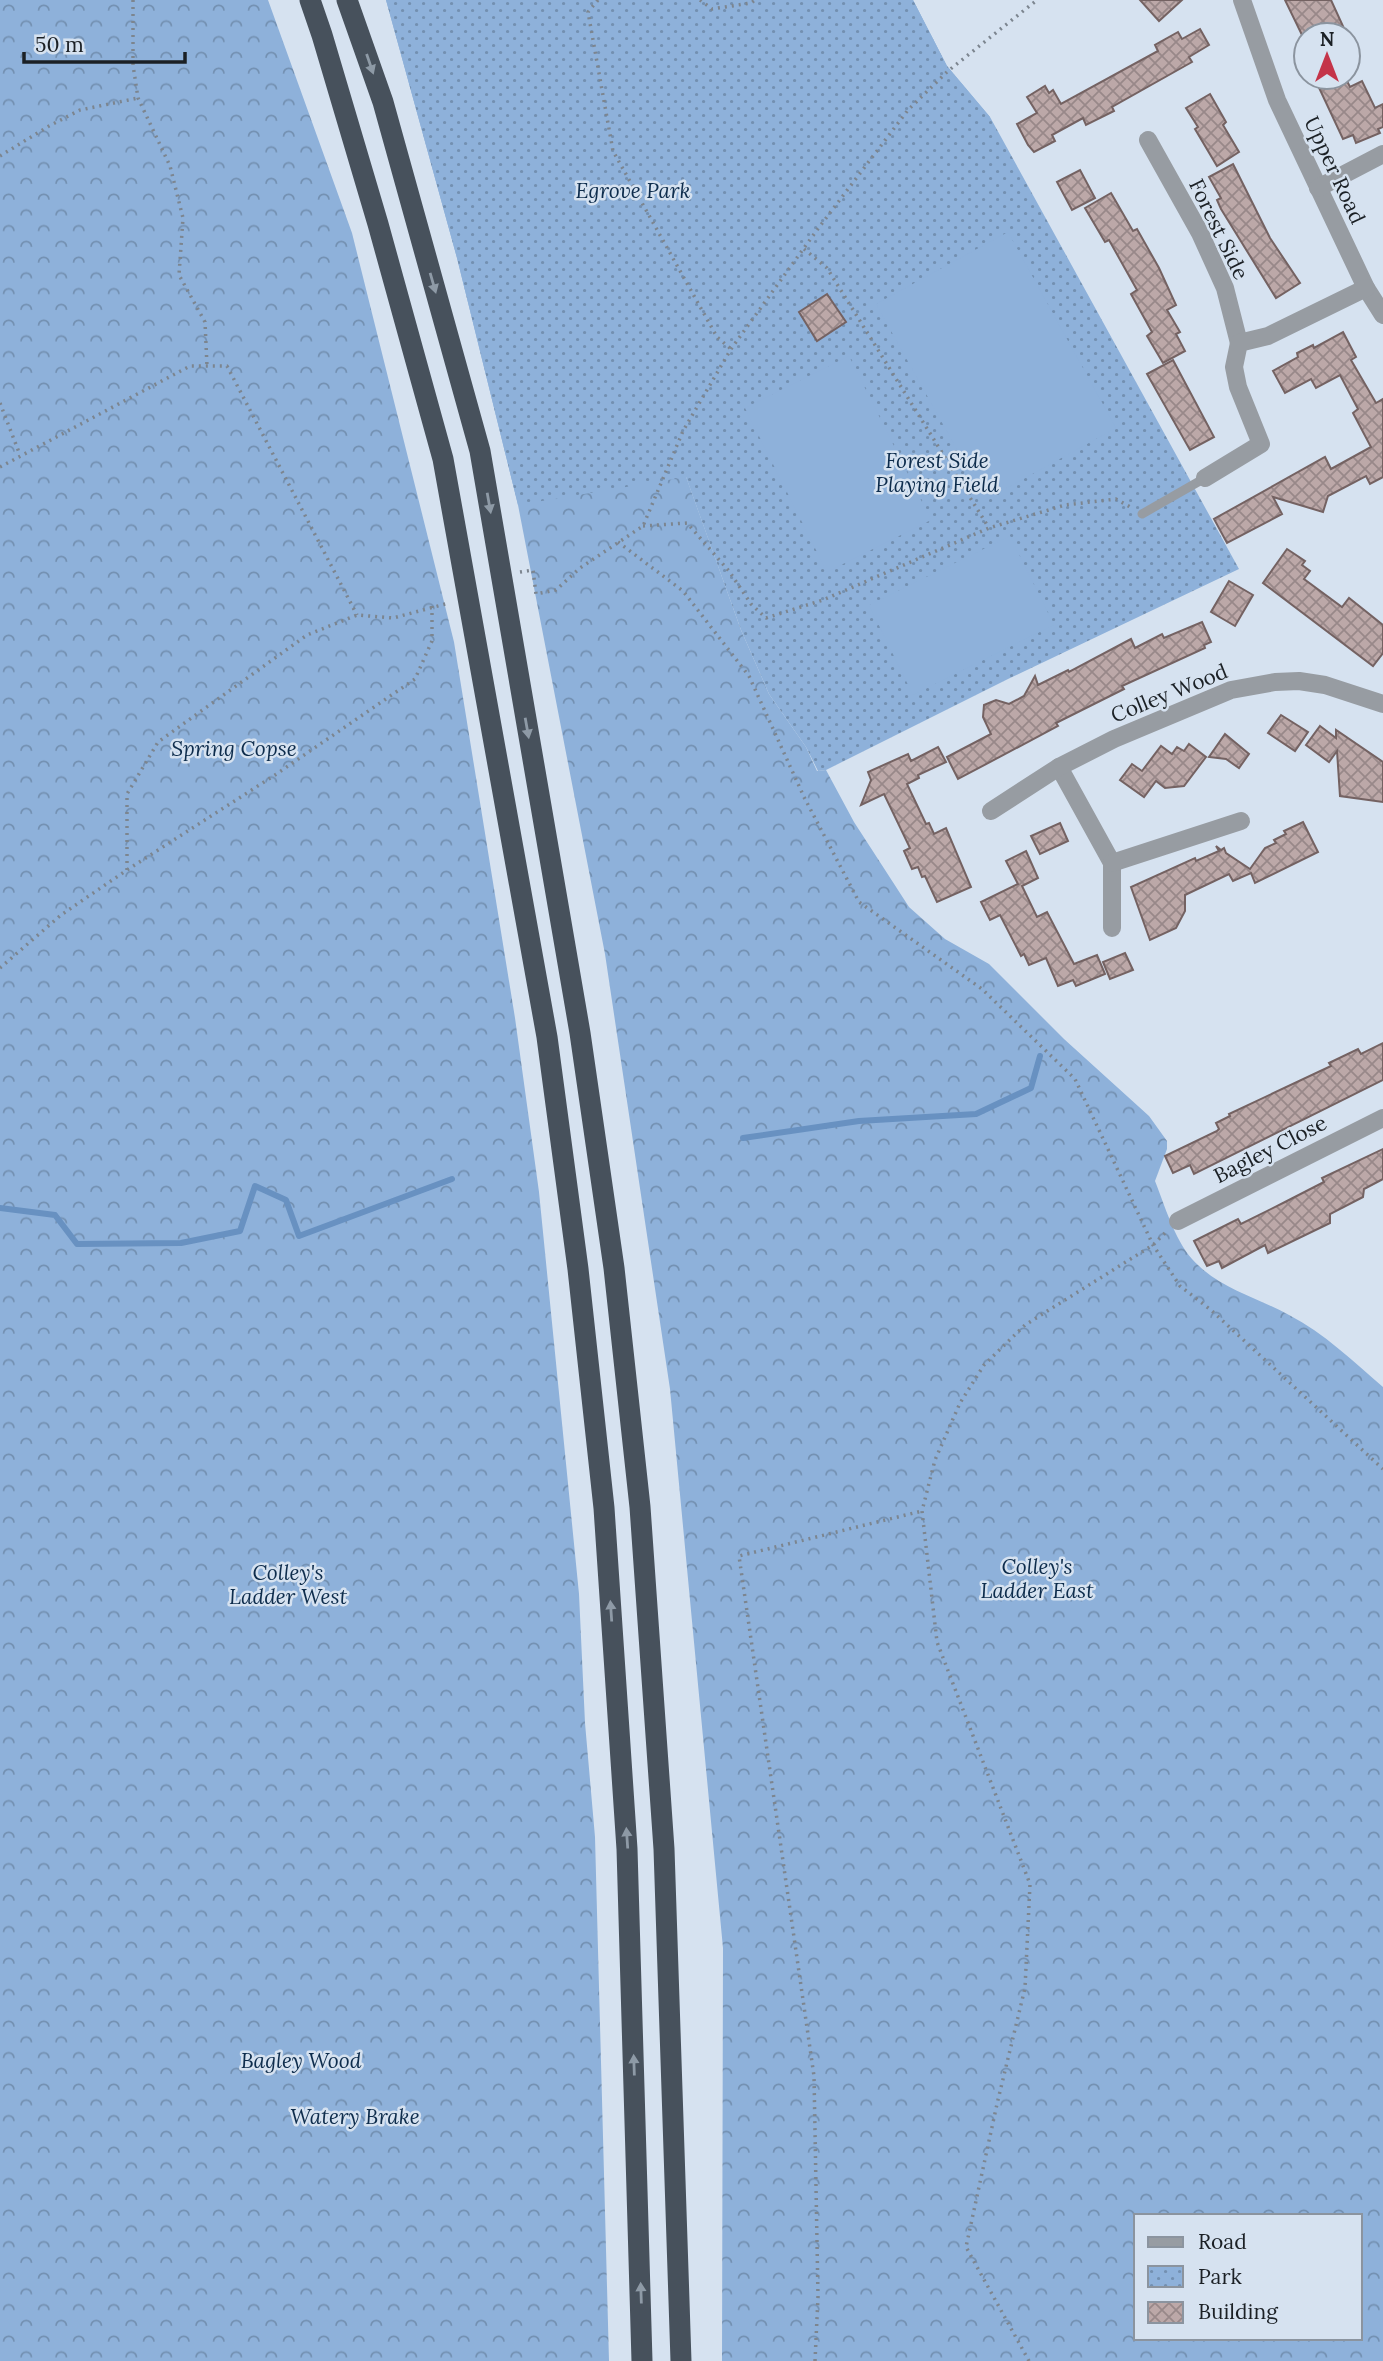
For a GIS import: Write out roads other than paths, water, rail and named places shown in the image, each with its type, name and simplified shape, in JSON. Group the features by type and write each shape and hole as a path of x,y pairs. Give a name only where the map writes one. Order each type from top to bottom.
{"highway":[{"path":"310,0 323,35 378,224 443,459 487,692 549,1050 578,1269 604,1508 627,1849 642,2361"},
{"path":"347,0 383,102 480,451 580,1033 614,1268 640,1507 664,1849 681,2361"}],"street":[{"name":"Upper Road","path":"1242,0 1277,100 1366,288 1383,315"},
{"name":"Forest Side","path":"1148,140 1199,233 1225,288 1238,343 1234,367 1238,387 1261,444 1205,478"},
{"path":"1318,188 1383,154"},
{"path":"1238,343 1268,336 1366,288"},
{"name":"Colley Wood","path":"991,811 1059,767 1159,718 1231,690 1275,682 1299,681 1325,685 1383,704"},
{"path":"1059,767 1111,863 1112,928"},
{"path":"1111,863 1241,821"},
{"name":"Bagley Close","path":"1178,1222 1383,1118"}],"lane":[{"path":"1142,514 1205,478"}],"waterway":[{"path":"743,1138 859,1121 976,1114 1031,1088 1040,1056"},
{"path":"0,1208 55,1215 77,1244 181,1243 240,1231 255,1186 286,1200 299,1236 452,1179"}],"park label":[{"name":"Egrove Park","path":"633,190"},
{"name":"Forest Side Playing Field","path":"937,472"},
{"name":"Spring Copse","path":"234,748"},
{"name":"Colley's Ladder East","path":"1037,1578"},
{"name":"Colley's Ladder West","path":"288,1584"},
{"name":"Bagley Wood","path":"301,2060"},
{"name":"Watery Brake","path":"355,2116"}]}
